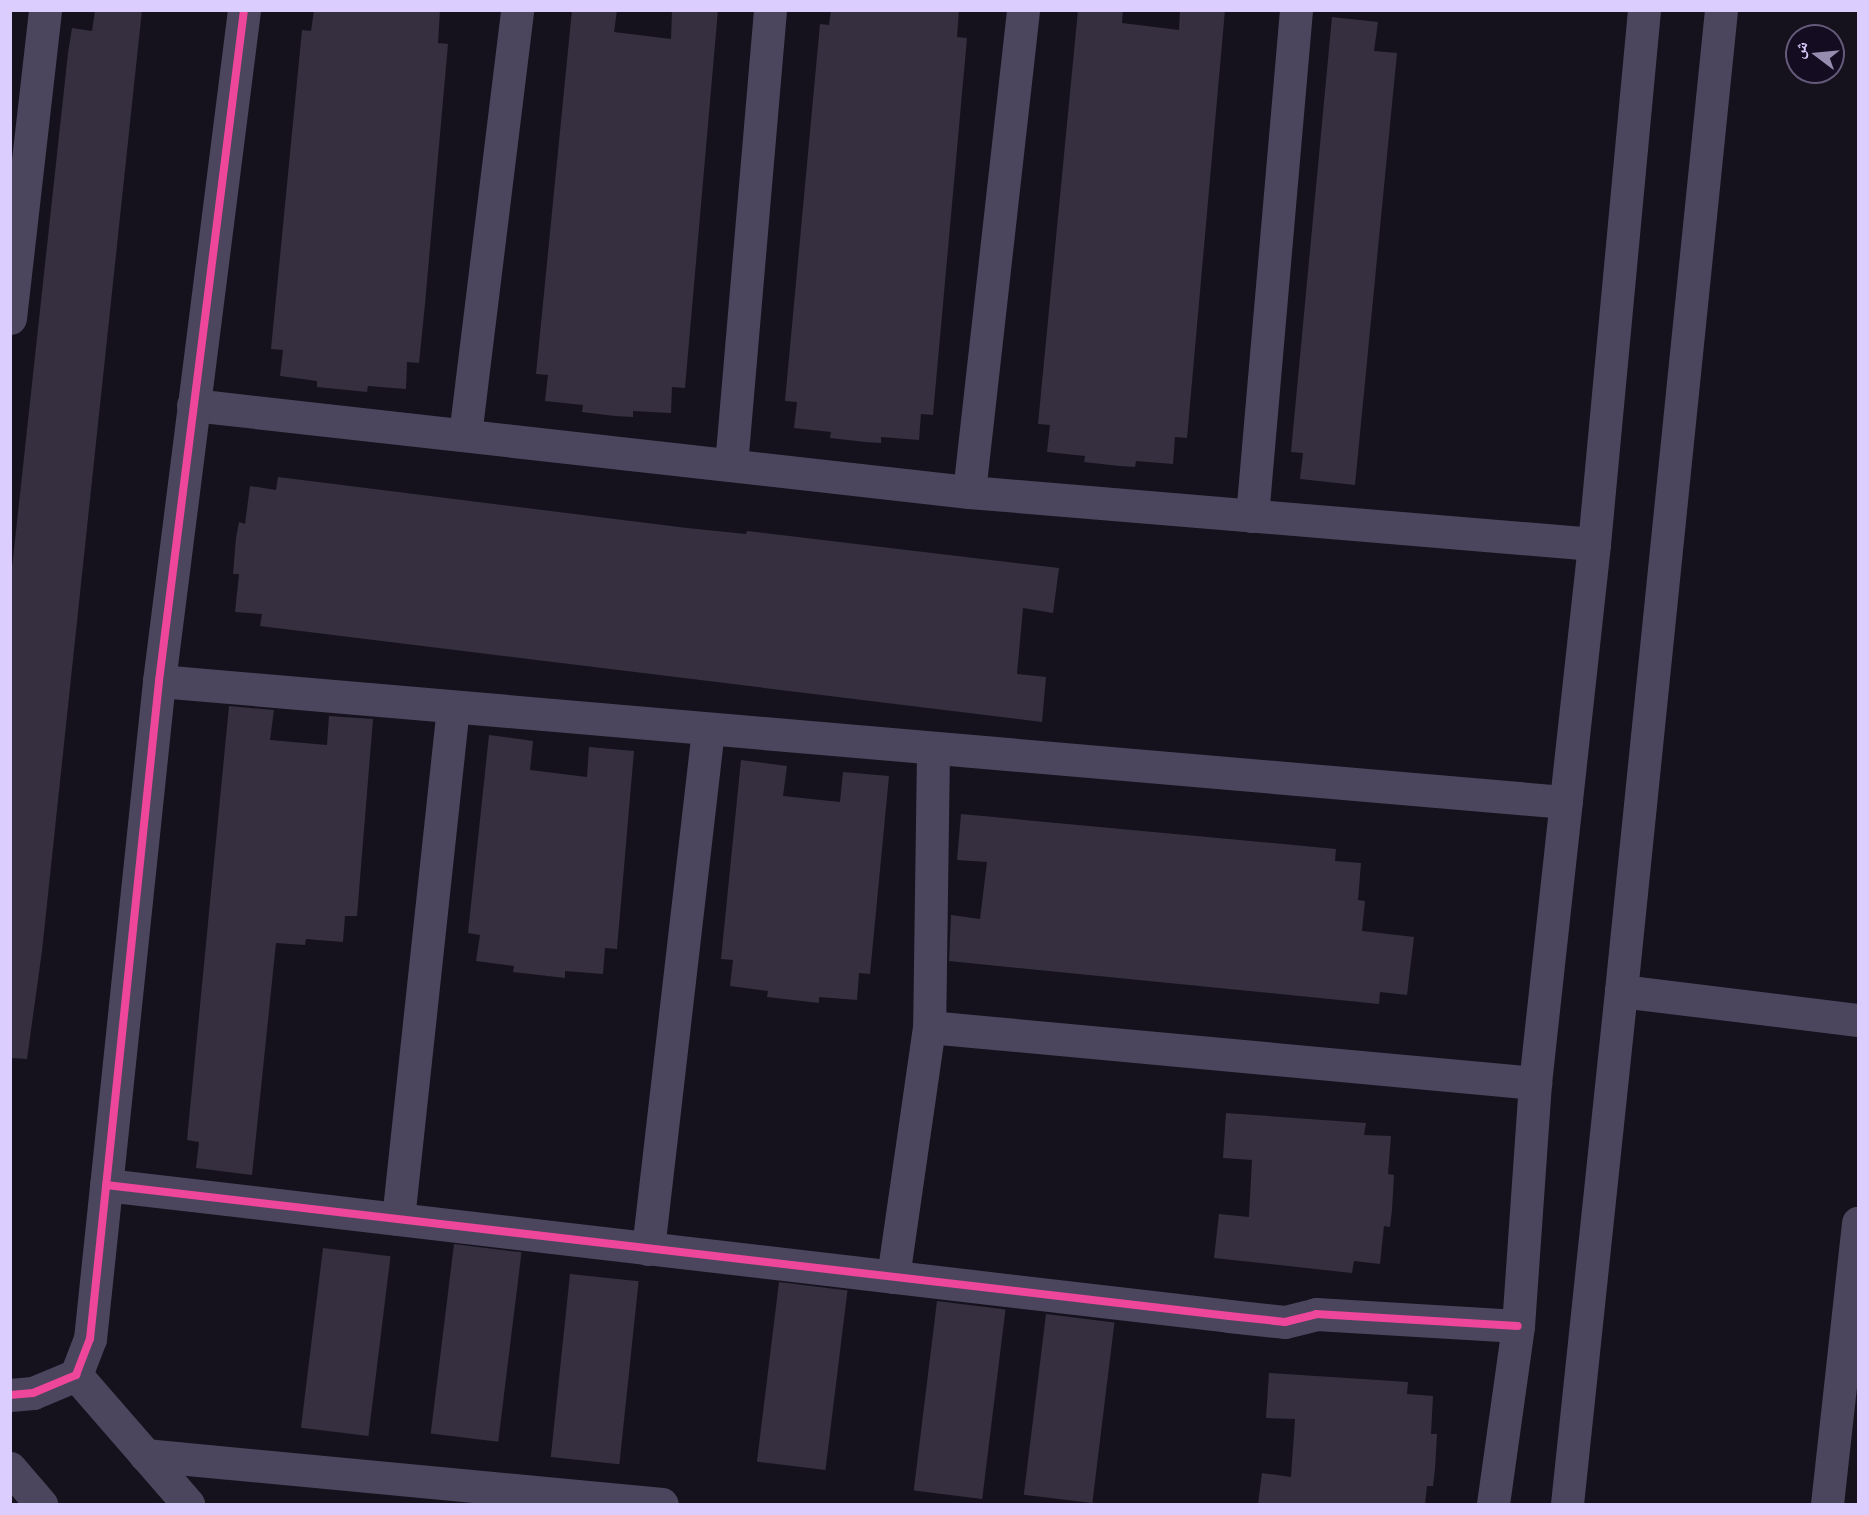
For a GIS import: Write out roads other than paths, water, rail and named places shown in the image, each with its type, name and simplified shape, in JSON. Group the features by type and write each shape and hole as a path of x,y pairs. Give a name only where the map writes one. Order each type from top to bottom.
{"street":[{"path":"10,318 45,10"},
{"path":"10,1395 33,1393 76,1375 90,1339 159,681 244,10"},
{"path":"465,435 517,10"},
{"path":"731,465 770,10"},
{"path":"969,492 1023,10"},
{"path":"1252,516 1296,10"},
{"path":"1493,1504 1518,1326 1535,1083 1594,544 1644,10"},
{"path":"1567,1504 1721,10"},
{"path":"193,405 969,492 1594,544"},
{"path":"159,681 933,750 1566,802"},
{"path":"398,1219 453,707"},
{"path":"648,1249 708,730"},
{"path":"893,1277 929,1028 933,750"},
{"path":"1621,991 1858,1020"},
{"path":"929,1028 1535,1083"},
{"path":"106,1185 1285,1322 1316,1314 1518,1326"},
{"path":"1827,1504 1858,1223"},
{"path":"76,1375 188,1504"},
{"path":"145,1455 456,1494 662,1504"},
{"path":"10,1468 41,1504"}]}
